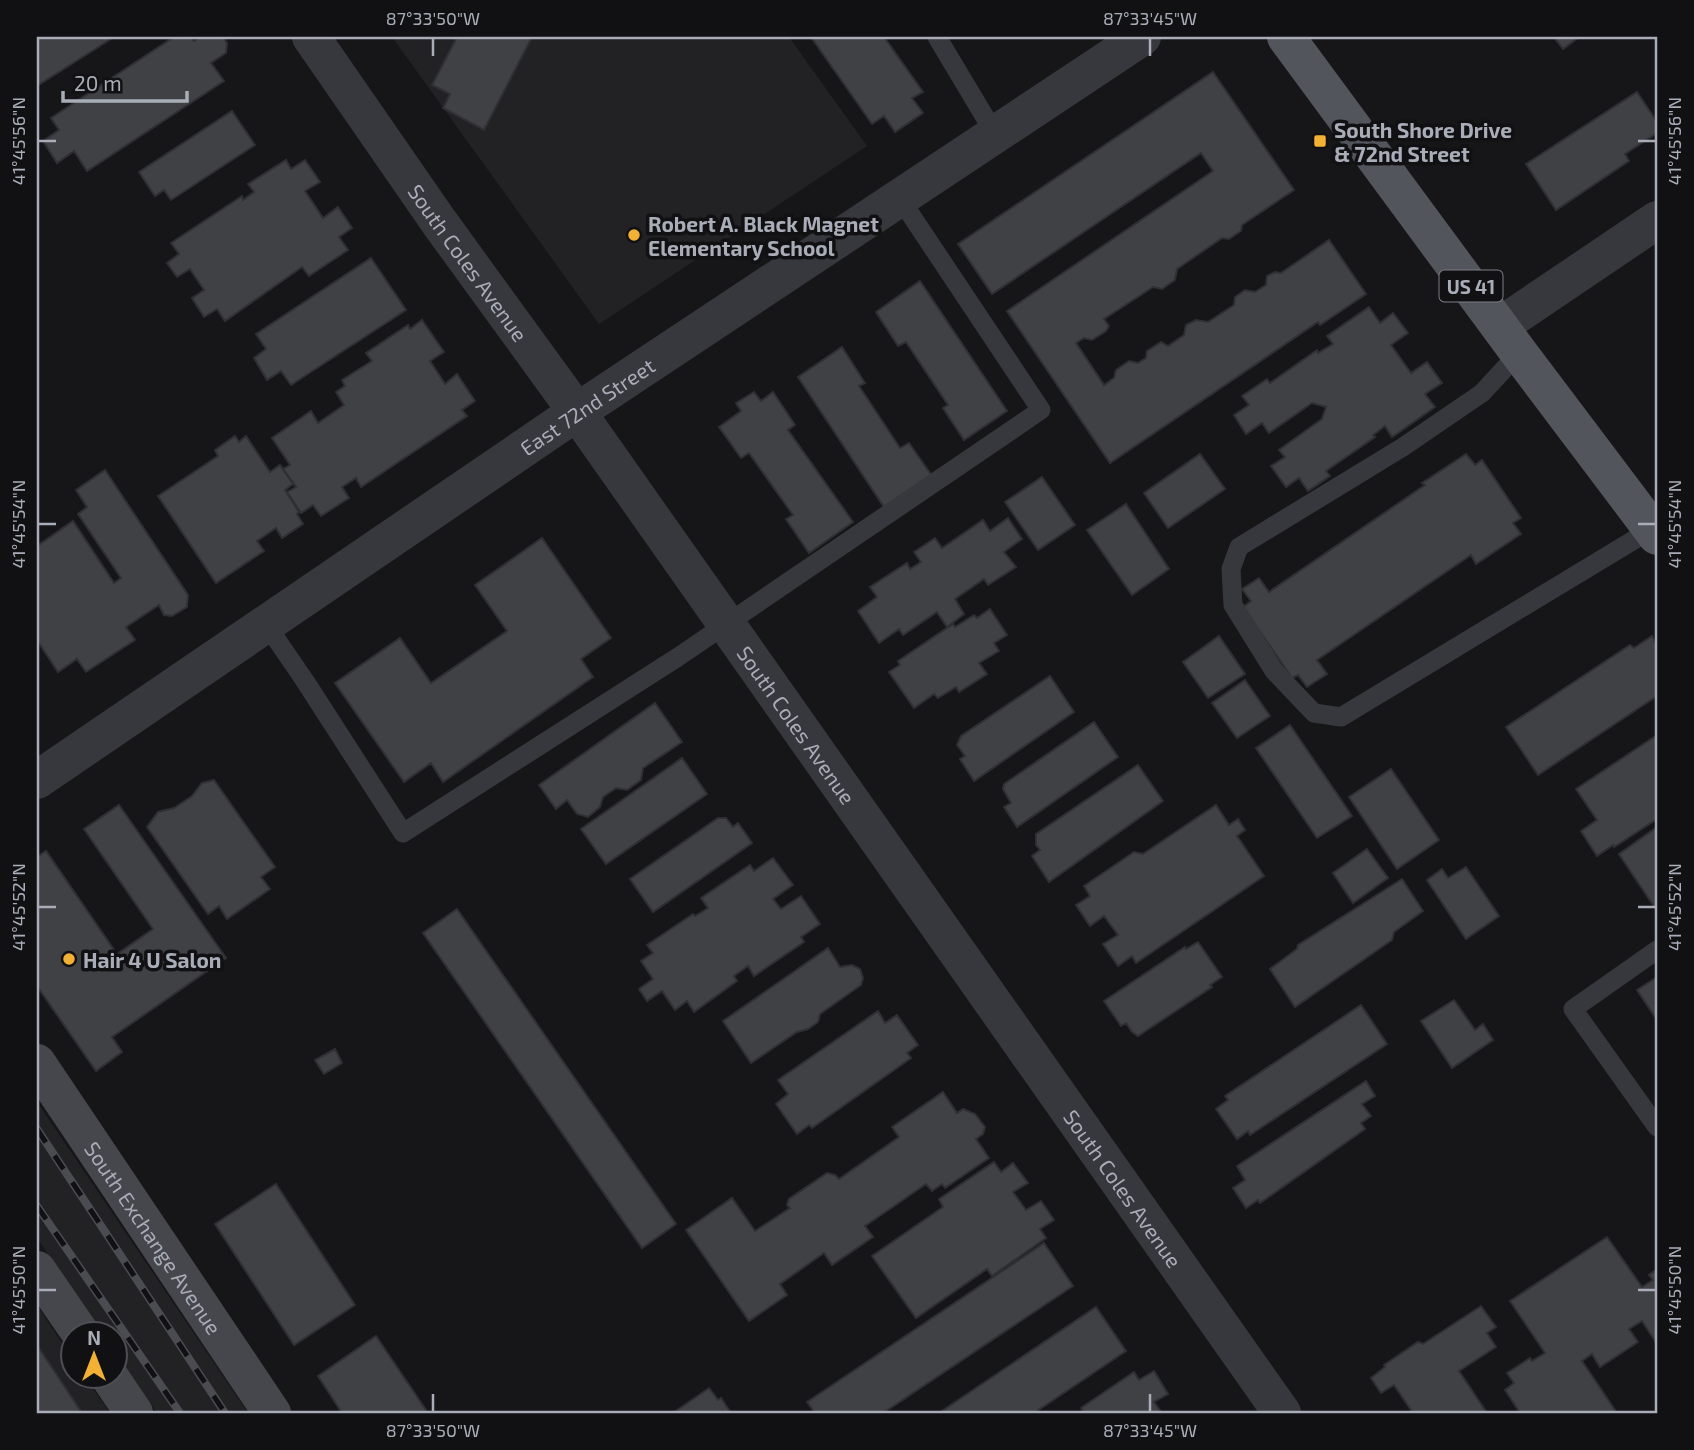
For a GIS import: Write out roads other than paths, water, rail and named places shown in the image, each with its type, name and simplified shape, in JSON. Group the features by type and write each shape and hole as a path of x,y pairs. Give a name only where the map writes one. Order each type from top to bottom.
{"main road":[{"name":"US 41","path":"1286,37 1509,340 1655,532"},
{"name":"South Exchange Avenue","path":"37,1063 272,1413"},
{"path":"37,1270 71,1320"},
{"path":"118,1390 134,1413"}],"street":[{"name":"South Coles Avenue","path":"311,37 1282,1413"},
{"name":"East 72nd Street","path":"37,780 577,412 1142,37"},
{"path":"1509,340 1657,220"}],"lane":[{"path":"937,37 995,134"},
{"path":"266,624 403,833 678,657 1041,410 899,197"},
{"path":"1509,340 1482,393 1403,447 1239,547 1231,569 1233,605 1274,671 1314,713 1341,717 1655,532"},
{"path":"1657,950 1573,1009 1657,1127"}],"railway":[{"path":"37,1129 225,1413"},
{"path":"37,1206 180,1413"}],"place":[{"name":"South Shore Drive & 72nd Street","path":"1320,141"},
{"name":"Robert A. Black Magnet Elementary School","path":"634,235"},
{"name":"Hair 4 U Salon","path":"69,959"}]}
